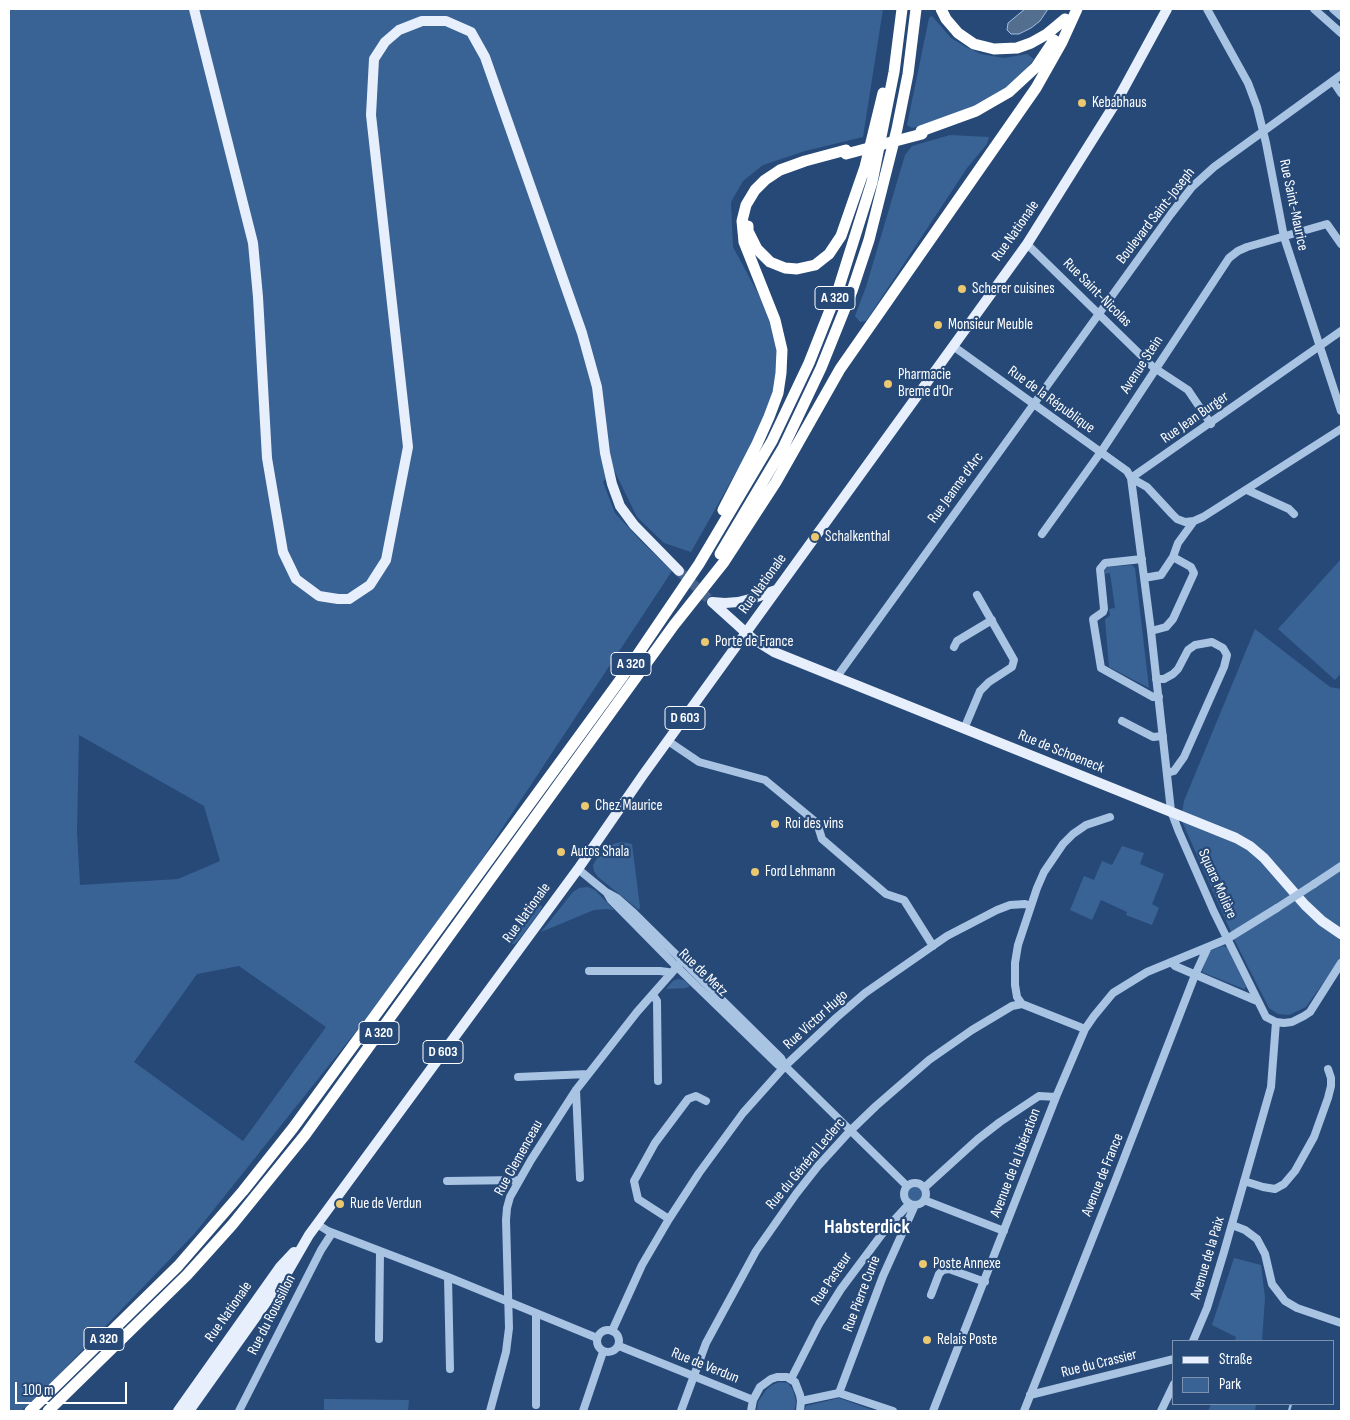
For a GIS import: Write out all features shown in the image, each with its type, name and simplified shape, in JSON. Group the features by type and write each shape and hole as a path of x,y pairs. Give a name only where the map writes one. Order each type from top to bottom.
{"highway":[{"name":"A 320","path":"30,1411 178,1266 232,1204 287,1136 623,676 699,564 772,441 810,363 839,287 872,182 884,129 898,49 902,9"},
{"name":"A 320","path":"48,1411 187,1275 268,1183 305,1135 674,625 711,569 783,448 821,368 852,291 869,240 897,129 908,74 916,9"},
{"path":"941,9 946,19 958,33 974,44 994,49 1017,48 1031,43 1047,34 1066,14"},
{"path":"674,625 724,562 776,482 840,369 1036,88 1077,9"},
{"path":"921,132 976,111 1010,92 1036,67 1048,51 1066,14"},
{"path":"846,152 782,174 767,183 759,192 750,206 748,231 757,249 770,262 785,268 797,269 815,265 829,254 841,236 865,167 888,72 898,49"},
{"path":"699,564 721,513 766,426 778,393 781,372 782,350 775,320 744,242 742,221 746,205 760,185 780,170 805,161 962,121 998,105 1026,83 1057,50"}],"main road":[{"path":"194,9 253,243 267,458 283,552 296,579 319,596 349,599 370,586 386,560 408,448 371,115 374,59 385,42 399,30 422,21 446,21 471,32 485,57 582,333 597,387 605,454 614,491 620,506 634,525 679,571"},
{"name":"Rue Nationale","path":"178,1411 280,1268 317,1224 578,869 625,799 1028,244 1113,107 1169,9"},
{"name":"Rue de Schoeneck","path":"777,589 738,602 712,602 746,632 774,652 1236,838 1250,846 1275,870 1305,905 1322,921 1341,934"},
{"name":"Rue Nationale","path":"189,1411 286,1272 309,1234"}],"street":[{"name":"Rue Saint-Maurice","path":"1207,9 1248,83 1264,131 1284,237 1341,411"},
{"path":"1314,9 1341,33"},
{"path":"1333,9 1341,16"},
{"name":"Boulevard Saint-Joseph","path":"1099,314 1192,187 1214,167 1341,75"},
{"path":"1333,81 1341,93"},
{"name":"Avenue Stein","path":"1042,534 1101,452 1229,258 1247,247 1327,224 1341,244"},
{"name":"Rue Saint-Nicolas","path":"1028,244 1156,369 1188,390 1211,424"},
{"name":"Rue Jeanne d'Arc","path":"836,678 1099,314"},
{"name":"Rue Jean Burger","path":"1131,478 1211,424 1341,331"},
{"name":"Rue de la République","path":"953,346 1127,471 1131,478"},
{"path":"1131,478 1147,487 1178,518 1186,522 1194,521 1247,490 1341,429"},
{"path":"1131,478 1151,631 1171,811"},
{"path":"1247,490 1289,509 1294,514"},
{"path":"1144,578 1161,575 1173,557 1178,544 1194,521"},
{"path":"1151,631 1166,627 1173,619 1194,573 1191,567 1173,557"},
{"path":"1142,559 1105,562 1100,569 1104,609 1103,612 1093,619 1101,668 1153,697 1158,697"},
{"path":"964,729 980,691 989,682 1010,669 1014,657 977,594"},
{"path":"954,647 957,641 992,620"},
{"path":"1156,679 1164,679 1173,674 1178,669 1188,650 1195,645 1212,642 1223,648 1227,655 1224,667 1184,758 1174,771 1167,773"},
{"path":"1122,721 1153,737 1163,736"},
{"path":"668,741 699,762 765,780 817,823 822,839 886,894 904,900 933,946"},
{"name":"Square Molière","path":"1171,811 1228,939 1171,962"},
{"path":"1085,1029 1025,1005 1017,997 1015,963 1018,945 1044,872 1063,844 1073,834 1086,825 1110,817"},
{"path":"1341,866 1228,939 1266,1017 1276,1022 1292,1022 1310,1012 1341,963"},
{"name":"Rue de Metz","path":"578,869 628,908 667,951 746,1028 781,1058 785,1066 849,1132 906,1186"},
{"name":"Rue Victor Hugo","path":"612,1330 634,1282 669,1219 714,1150 743,1113 785,1066 836,1018 865,994 933,946 964,926 997,910 1010,905 1025,904 1031,906"},
{"name":"Avenue de France","path":"1024,1411 1207,948"},
{"path":"1171,962 1175,966 1257,1001"},
{"name":"Avenue de la Libération","path":"933,1411 1056,1097 1085,1029 1113,993 1148,972 1171,962"},
{"name":"Rue Clemenceau","path":"490,1411 506,1352 509,1328 506,1220 509,1202 519,1180 576,1090 680,964"},
{"path":"589,971 660,971 670,974"},
{"path":"653,995 656,1001 658,1081"},
{"name":"Rue du Général Leclerc","path":"681,1411 693,1376 716,1321 756,1251 796,1194 849,1132 900,1083 929,1060 992,1017 1012,1006 1025,1005"},
{"name":"Avenue de la Paix","path":"1193,1340 1207,1308 1271,1087 1276,1022"},
{"path":"1244,1181 1263,1188 1275,1189 1284,1184 1295,1171 1314,1137 1328,1098 1331,1086 1328,1069"},
{"path":"518,1076 588,1074"},
{"path":"576,1090 580,1178"},
{"path":"669,1219 638,1199 634,1181 655,1143 688,1099 696,1096 706,1101"},
{"path":"924,1188 978,1139 1000,1122 1039,1096 1056,1097"},
{"path":"447,1181 519,1180"},
{"path":"912,1205 903,1196 906,1186 916,1183 924,1188 926,1194 924,1200 1004,1231"},
{"name":"Rue Pasteur","path":"791,1379 819,1324 841,1289 885,1230 912,1205 924,1200"},
{"name":"Rue Pierre Curie","path":"839,1393 912,1205"},
{"path":"317,1224 332,1233 448,1277 597,1338"},
{"path":"1232,1225 1245,1230 1257,1239 1265,1254 1272,1284 1285,1301 1297,1308 1341,1323"},
{"name":"Rue du Roussillon","path":"239,1411 321,1250 332,1233"},
{"path":"379,1339 380,1252"},
{"path":"931,1295 939,1274 943,1270 949,1269 985,1282"},
{"path":"448,1277 450,1369"},
{"path":"536,1313 536,1405"},
{"path":"612,1330 619,1338 619,1346 612,1352 603,1352 598,1348 597,1338 601,1332 612,1330"},
{"name":"Rue de Verdun","path":"619,1346 754,1400"},
{"path":"583,1411 603,1352"},
{"name":"Rue du Crassier","path":"1030,1395 1172,1360"},
{"path":"751,1411 760,1388 771,1379 777,1377 791,1379 796,1386 801,1402 800,1411"},
{"path":"1162,1411 1172,1388"},
{"path":"801,1402 839,1393 893,1411"}],"green space":[{"path":"9,9 883,9 863,137 805,151 763,165 743,181 731,202 733,247 762,301 777,336 776,383 761,428 691,552 664,543 637,517 614,470 603,482 615,513 672,571 449,909 362,1024 195,1233 48,1386 21,1411 9,1411","holes":["79,735 204,806 220,861 178,879 80,885 77,832","239,966 326,1027 243,1141 134,1062 197,974"]},
{"path":"932,16 951,38 981,54 1004,58 1027,54 1034,59 1017,80 986,101 932,123 912,128 907,125 929,18"},
{"path":"950,135 989,137 987,144 967,168 866,321 860,322 855,316 866,287 905,155 912,146"},
{"path":"1341,559 1341,673 1335,680 1278,629"},
{"path":"1132,565 1135,568 1149,688 1109,667 1105,619 1110,616 1109,609 1115,608 1110,573 1105,574 1105,570 1108,567"},
{"path":"1255,629 1330,687 1341,689 1341,960 1306,1007 1289,1015 1278,1014 1269,1008 1235,941 1181,819 1184,801"},
{"path":"621,842 632,844 639,910 598,877 594,871 593,865 599,855 613,844"},
{"path":"1122,846 1144,853 1140,864 1164,874 1152,904 1159,908 1152,925 1126,915 1127,912 1101,900 1092,920 1070,910 1084,876 1094,880 1102,861 1112,865"},
{"path":"588,887 595,890 614,910 594,910 541,932 573,892 579,888"},
{"path":"537,905 542,906 541,910 517,942 511,944 512,939 530,912"},
{"path":"1223,946 1227,947 1246,987 1244,989 1202,972 1209,951"},
{"path":"678,979 684,980 690,986 666,989 673,981"},
{"path":"915,1187 920,1189 922,1194 920,1199 915,1201 910,1199 908,1194 910,1189"},
{"path":"1234,1258 1261,1265 1265,1298 1262,1340 1235,1340 1236,1337 1212,1325"},
{"path":"779,1382 788,1383 793,1390 796,1402 794,1411 757,1411 758,1402 766,1390"},
{"path":"839,1398 875,1411 804,1411 806,1406"},
{"path":"324,1399 409,1400 408,1411 324,1411"},
{"path":"1211,1405 1256,1405 1255,1411 1208,1411"}],"shaded area":[{"path":"1025,9 1048,9 1040,21 1031,28 1019,34 1011,34 1007,30 1008,23"}],"waterway":[{"path":"1289,1411 1291,1405"}],"tunnel":[{"path":"679,571 712,602"}],"place":[{"name":"Kebabhaus","path":"1082,103"},
{"name":"Scherer cuisines","path":"962,289"},
{"name":"Monsieur Meuble","path":"938,325"},
{"name":"Pharmacie Breme d'Or","path":"888,384"},
{"name":"Schalkenthal","path":"815,537"},
{"name":"Porte de France","path":"705,642"},
{"name":"Chez Maurice","path":"585,806"},
{"name":"Roi des vins","path":"775,824"},
{"name":"Autos Shala","path":"561,852"},
{"name":"Ford Lehmann","path":"755,872"},
{"name":"Rue de Verdun","path":"340,1204"},
{"name":"Poste Annexe","path":"923,1264"},
{"name":"Relais Poste","path":"927,1340"}],"district":[{"name":"Habsterdick","path":"867,1228"}]}
